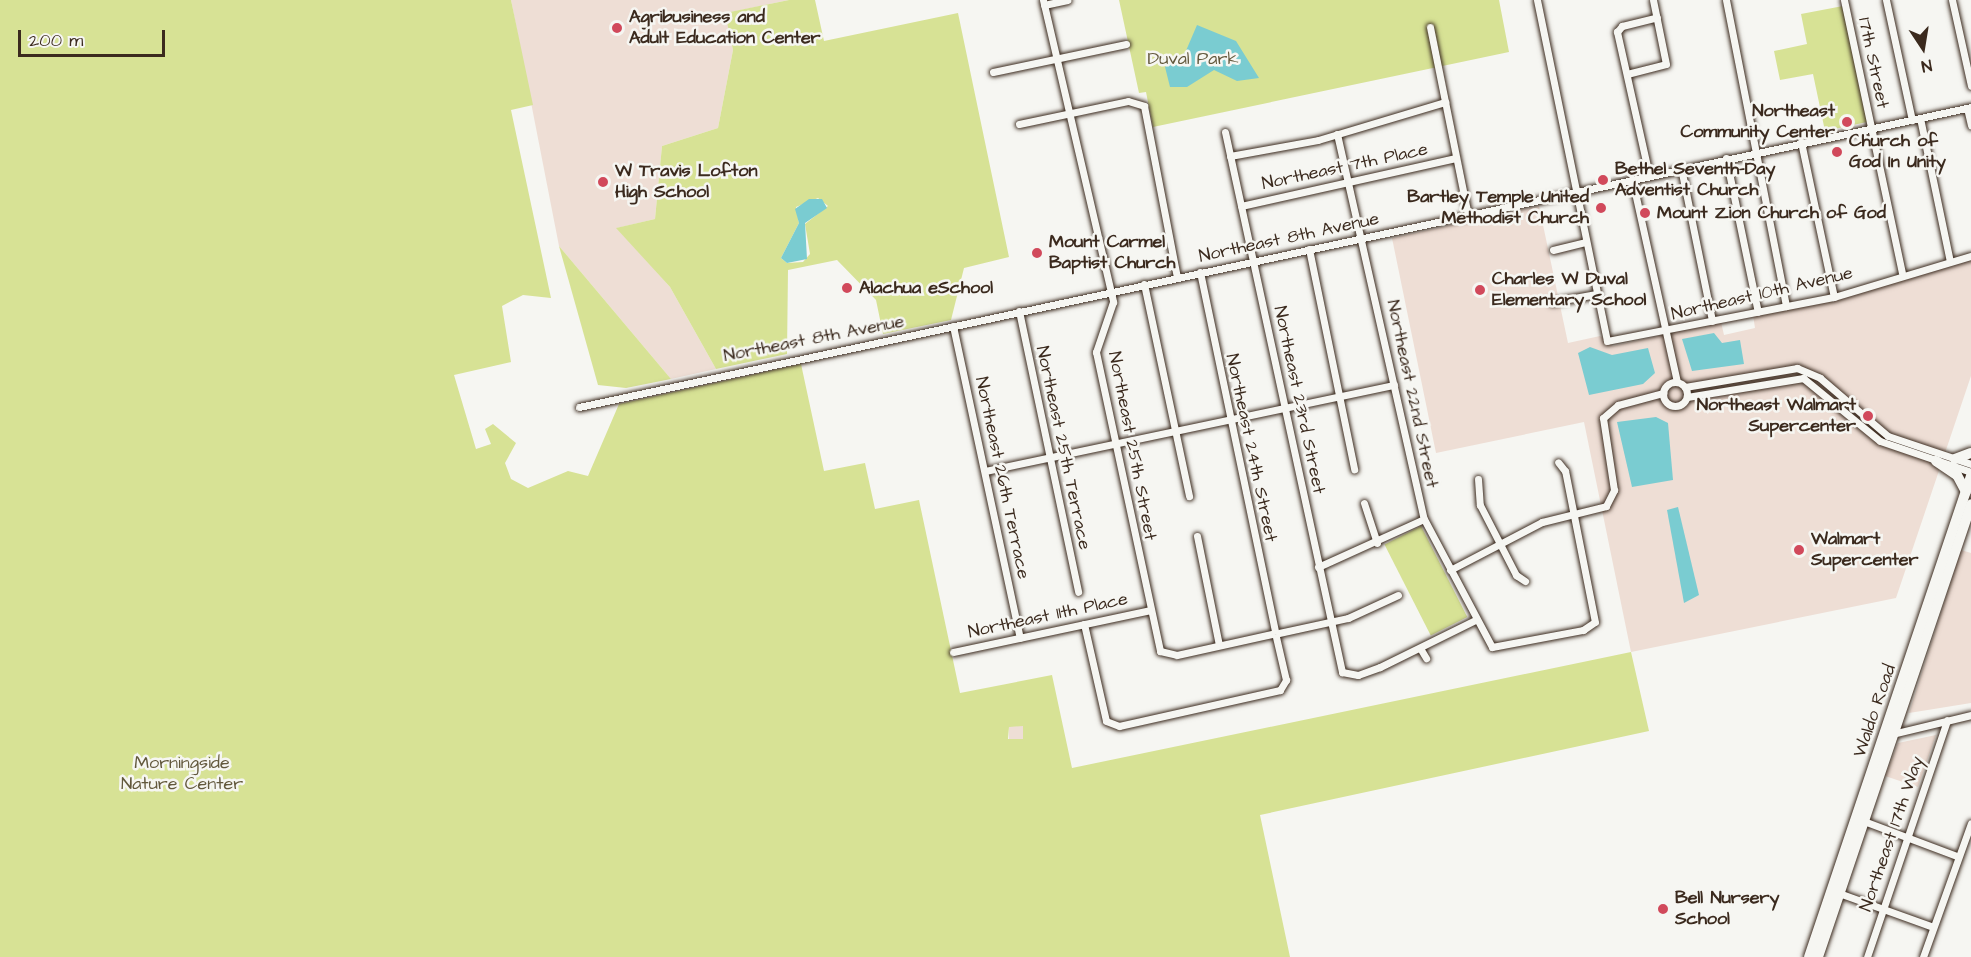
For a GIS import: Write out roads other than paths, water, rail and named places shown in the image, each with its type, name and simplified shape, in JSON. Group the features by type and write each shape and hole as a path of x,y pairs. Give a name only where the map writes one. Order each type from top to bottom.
{"highway":[{"path":"1955,459 1971,453"},
{"path":"1936,461 1957,475 1966,492"},
{"name":"Waldo Road","path":"1809,957 1836,892 1971,474"},
{"name":"Waldo Road","path":"1860,819 1878,779 1888,734 1971,504"},
{"path":"1818,957 1836,892"}],"street":[{"path":"1044,3 1067,0"},
{"path":"1537,0 1596,294 1552,302"},
{"path":"1627,74 1666,64 1653,0"},
{"path":"1726,0 1786,306"},
{"name":"17th Street","path":"1844,0 1902,273"},
{"path":"1886,0 1912,120"},
{"path":"1952,0 1971,86"},
{"name":"Northeast 25th Street","path":"1044,3 1111,291 1114,313 1096,352 1150,610 1163,654 1220,645"},
{"path":"1650,175 1617,32 1622,26 1657,17"},
{"path":"1430,27 1468,216"},
{"path":"993,72 1126,44"},
{"path":"1019,124 1137,102 1148,122 1177,277"},
{"path":"1230,156 1337,134 1445,102"},
{"path":"1969,108 1971,126"},
{"name":"Northeast 8th Avenue","path":"579,407 1468,216 1756,151 1969,108"},
{"path":"1920,118 1950,261"},
{"name":"Northeast 23rd Street","path":"1225,132 1318,567 1344,674 1380,668 1420,648"},
{"name":"Northeast 22nd Street","path":"1337,134 1347,183 1363,238 1424,519 1475,620 1492,647 1583,630 1595,622 1574,513"},
{"path":"1802,142 1834,297"},
{"name":"Northeast 7th Place","path":"1240,206 1456,158"},
{"path":"1726,158 1758,312"},
{"path":"1681,168 1712,321"},
{"path":"1632,179 1673,383"},
{"path":"1553,250 1586,242"},
{"path":"1309,249 1354,469"},
{"name":"Northeast 10th Avenue","path":"1596,294 1607,341 1663,332 1834,297 1902,273 1971,256"},
{"name":"Northeast 24th Street","path":"1084,624 1103,712 1111,723 1129,724 1283,686 1286,680 1200,272"},
{"path":"1144,284 1189,496"},
{"name":"Northeast 25th Terrace","path":"1019,311 1078,592"},
{"name":"Northeast 26th Terrace","path":"953,326 1020,638"},
{"path":"1673,383 1685,387 1797,368 1820,378 1880,441 1971,474"},
{"path":"1639,400 1665,401 1678,406 1687,397 1790,376 1814,384 1888,436 1971,464"},
{"path":"1449,570 1574,513 1606,506 1612,500 1612,478 1603,418 1613,407 1663,393 1673,383"},
{"path":"985,471 1394,385"},
{"path":"1685,387 1687,397"},
{"path":"1663,393 1665,401"},
{"path":"1558,462 1574,513"},
{"path":"1478,479 1480,505 1500,545 1525,581"},
{"path":"1364,503 1377,543"},
{"path":"1318,567 1377,543 1424,519"},
{"path":"1197,536 1220,645 1331,624 1358,615 1398,595"},
{"name":"Northeast 11th Place","path":"953,652 1150,610"},
{"path":"1426,658 1420,648 1475,620"},
{"path":"1888,734 1971,715"},
{"name":"Northeast 17th Way","path":"1867,957 1881,907 1908,836 1947,720"},
{"path":"1860,819 1957,856"},
{"path":"1923,957 1957,856 1971,823"},
{"path":"1836,892 1933,927"}],"water":[{"path":"1197,25 1236,41 1259,78 1237,81 1214,70 1187,87 1170,87 1165,67 1185,53"},
{"path":"809,199 822,199 827,208 805,223 807,259 787,263 781,258 799,223 795,209"},
{"path":"1714,333 1722,343 1740,340 1744,364 1692,371 1682,339"},
{"path":"1590,347 1612,355 1648,348 1655,373 1643,384 1589,395 1578,353"},
{"path":"1656,417 1668,423 1673,480 1632,487 1617,422"},
{"path":"1678,507 1699,595 1684,603 1667,510"}],"place":[{"name":"Agribusiness and Adult Education Center","path":"617,28"},
{"name":"Northeast Community Center","path":"1847,122"},
{"name":"Church of God In Unity","path":"1837,152"},
{"name":"Bethel Seventh-Day Adventist Church","path":"1603,180"},
{"name":"W Travis Lofton High School","path":"603,182"},
{"name":"Bartley Temple United Methodist Church","path":"1601,208"},
{"name":"Mount Zion Church of God","path":"1645,213"},
{"name":"Mount Carmel Baptist Church","path":"1037,253"},
{"name":"Alachua eSchool","path":"847,288"},
{"name":"Charles W Duval Elementary School","path":"1480,290"},
{"name":"Northeast Walmart Supercenter","path":"1868,416"},
{"name":"Walmart Supercenter","path":"1799,550"},
{"name":"Bell Nursery School","path":"1663,909"}],"park label":[{"name":"Duval Park","path":"1193,59"},
{"name":"Morningside Nature Center","path":"182,774"}]}
